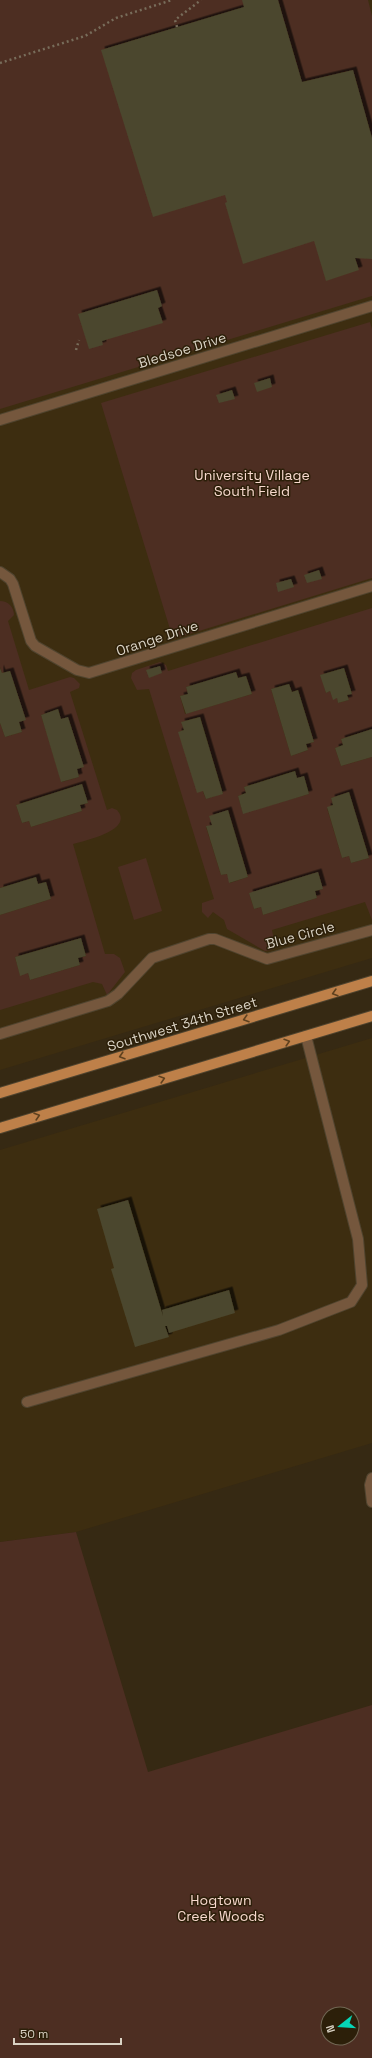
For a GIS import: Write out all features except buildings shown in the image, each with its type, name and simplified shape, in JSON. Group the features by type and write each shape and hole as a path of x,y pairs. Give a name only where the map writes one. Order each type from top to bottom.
{"main road":[{"name":"Southwest 34th Street","path":"0,1093 372,982"},
{"path":"0,1128 372,1016"}],"street":[{"name":"Bledsoe Drive","path":"0,420 372,306"},
{"name":"Orange Drive","path":"0,572 10,579 13,584 31,641 35,646 44,653 77,670 89,673 372,586"},
{"name":"Blue Circle","path":"0,1034 108,1001 118,994 152,958 202,941 216,939 267,960 372,930"},
{"path":"27,1402 279,1330 351,1302 362,1285 358,1239 306,1036"},
{"path":"372,1478 370,1485 372,1502"}],"path":[{"path":"0,63 85,36 116,18 172,0"},
{"path":"177,27 175,20 201,0"},
{"path":"76,350 79,340"}],"shaded area":[{"path":"0,0 372,0 372,958 0,1070"},
{"path":"372,1038 372,1443 76,1532 0,1542 0,1150"}],"green space":[{"path":"0,0 368,0 372,16 372,296 0,409"},
{"name":"University Village South Field","path":"370,322 372,329 372,578 173,639 101,403"},
{"path":"0,601 3,601 8,603 13,609 14,615 8,621 29,690 70,677 74,678 80,684 79,688 70,692 107,810 112,808 117,810 121,817 119,823 114,829 97,837 73,844 105,954 114,954 120,958 125,972 107,995 102,984 93,982 0,1010 0,915 51,899 46,882 38,884 36,877 0,888 0,723 5,737 22,732 19,722 25,720 10,671 2,673 0,667","holes":["58,709 61,719 68,717 83,767 77,769 79,777 62,782 41,715","82,784 88,803 80,805 82,811 31,827 29,821 22,823 16,805","81,938 86,956 78,958 80,965 30,980 28,973 20,975 15,957"]},
{"path":"372,608 372,729 341,739 343,745 335,748 341,766 372,757 372,920 365,902 272,930 275,946 271,950 265,951 227,929 224,920 213,912 208,918 202,912 202,903 214,899 149,689 137,690 131,678 132,673 136,670 160,662 166,665 168,671","holes":["344,668 352,694 347,695 349,700 338,703 337,698 333,699 330,691 326,693 321,675","236,672 238,678 246,676 252,694 185,714 180,696 188,694 186,687","289,684 292,692 298,690 314,742 306,744 308,750 291,756 271,689","200,717 223,793 206,799 179,732 184,730 182,722","294,771 297,778 304,776 309,794 243,813 238,796 246,793 244,787","349,793 369,858 351,863 349,856 342,858 327,808 333,805 331,798","228,810 248,877 230,883 227,874 221,875 206,827 212,825","323,889 315,891 317,898 263,915 261,907 254,909 249,893"]},
{"path":"146,858 162,911 134,920 118,867"},
{"name":"Hogtown Creek Woods","path":"76,1532 148,1772 372,1705 372,2058 0,2058 0,1542"}]}
